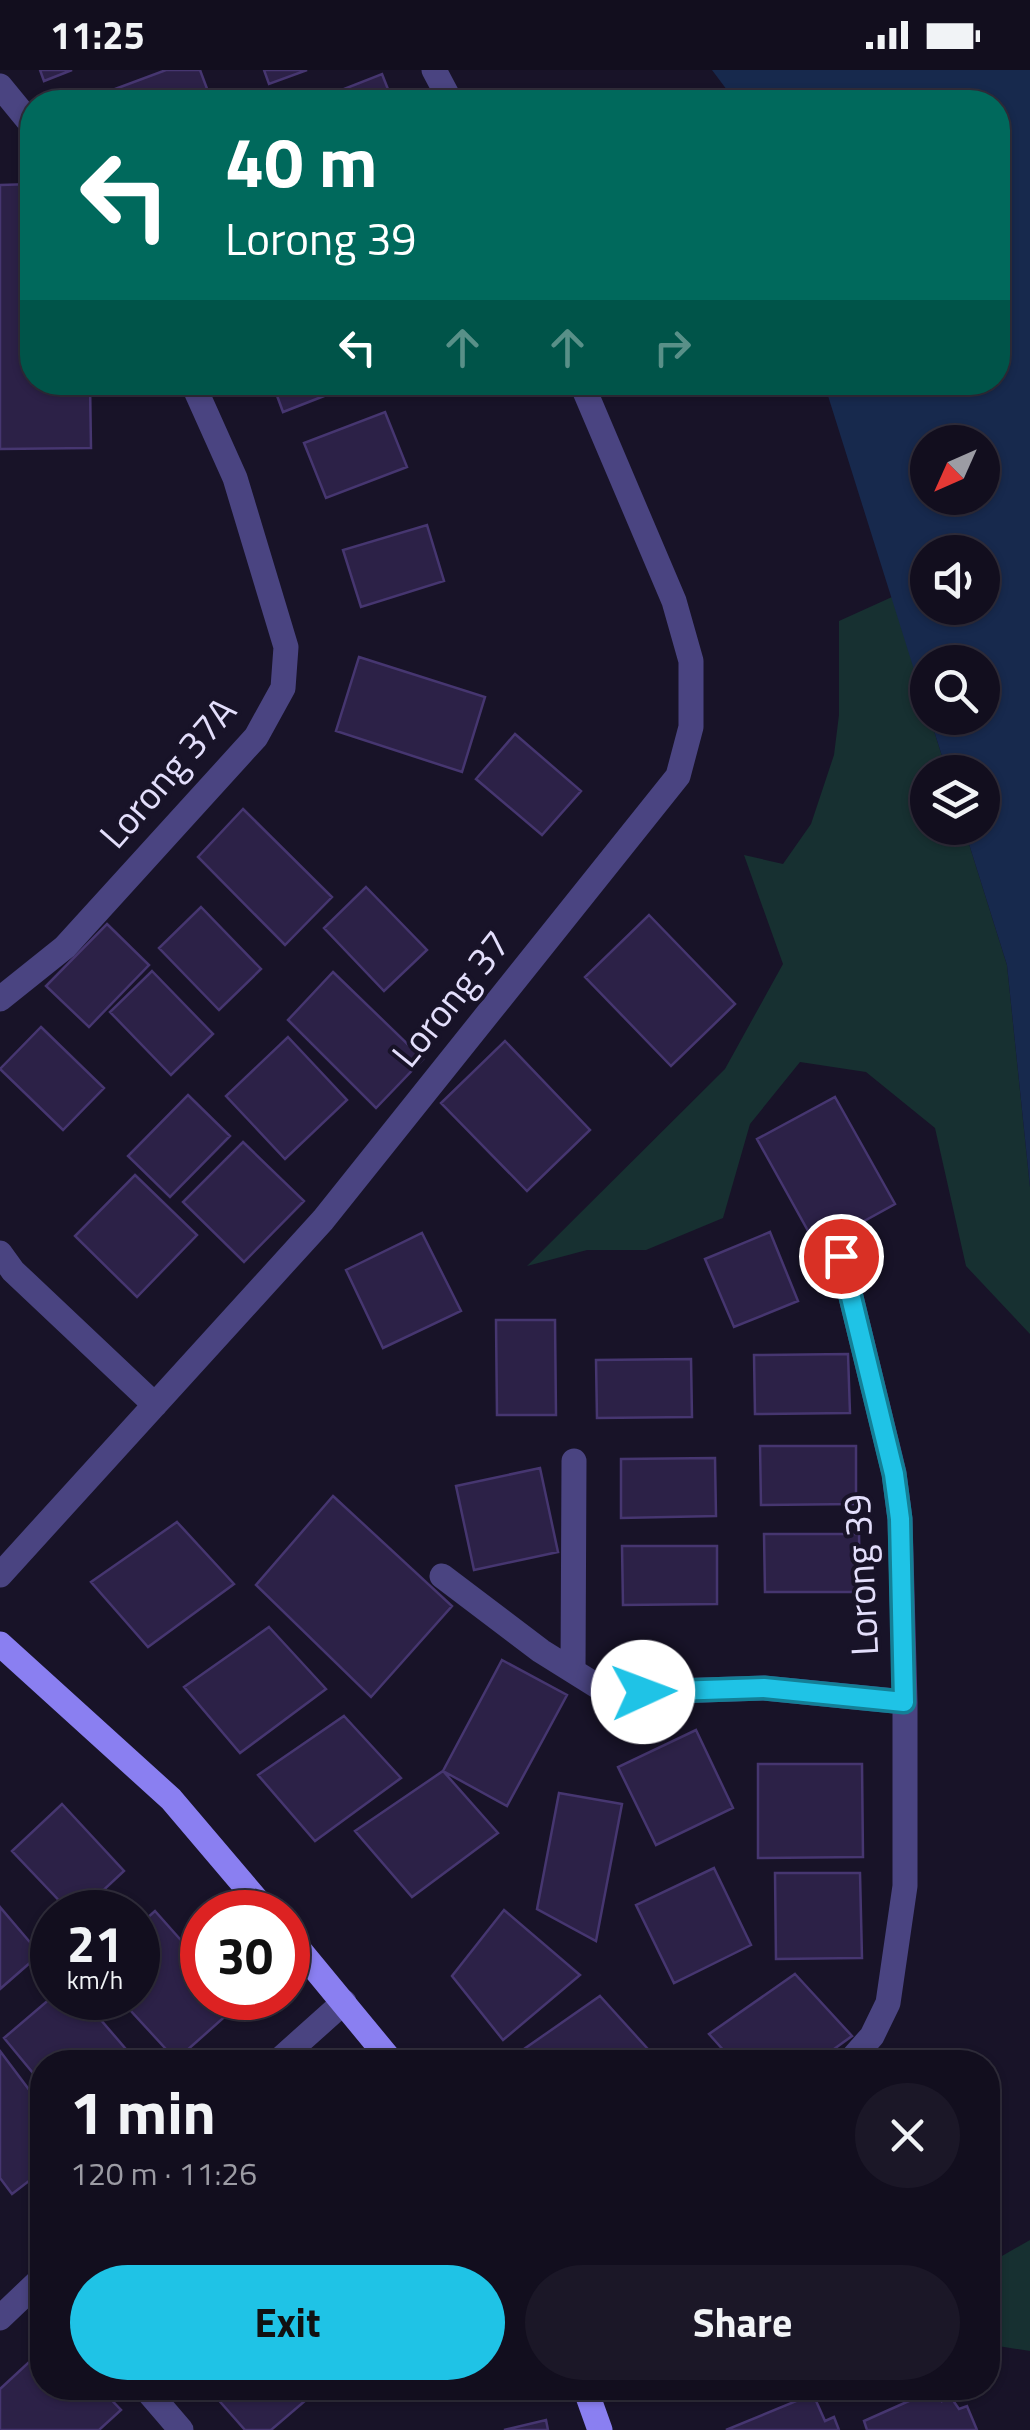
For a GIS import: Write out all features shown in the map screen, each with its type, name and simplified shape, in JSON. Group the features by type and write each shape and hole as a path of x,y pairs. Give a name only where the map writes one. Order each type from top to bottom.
{"street":[{"path":"0,86 20,110"},
{"name":"Lorong 37A","path":"0,999 65,946 256,737 283,688 286,646 281,628 235,478 198,395"},
{"name":"Lorong 37","path":"0,1574 323,1220 678,776 690,727 691,661 674,600 587,395"},
{"path":"0,1254 155,1404"},
{"name":"Lorong 39","path":"841,1256 894,1474 900,1519 905,1886 888,2003 872,2036 860,2050"},
{"path":"573,1670 574,1461"},
{"path":"442,1576 597,1686 643,1692 764,1688 904,1702"},
{"path":"0,1644 170,1799 248,1890"},
{"path":"310,1962 382,2050"},
{"path":"290,2050 344,2002"},
{"path":"0,2318 30,2289"},
{"path":"155,2400 181,2430"},
{"path":"589,2400 600,2430"}],"green space":[{"path":"892,597 910,654 910,735 935,735 942,755 910,755 910,845 969,845 1007,965 1030,1187 1030,1334 966,1266 935,1128 866,1072 800,1062 750,1124 723,1218 646,1250 587,1250 527,1266 725,1069 783,964 744,855 783,864 811,824 834,755 839,715 839,621"},
{"path":"1030,2240 1030,2351 1000,2346 1000,2257"}],"water":[{"path":"712,70 1030,70 1030,1187 1007,965 969,845 1000,845 1000,755 942,755 935,735 1000,735 1000,645 910,645 910,657 828,395 1010,395 1010,90 727,90"}],"building":[{"path":"40,70 72,70 44,81"},
{"path":"166,70 200,70 208,90 115,90"},
{"path":"264,70 307,70 269,84"},
{"path":"382,74 388,90 341,90"},
{"path":"20,184 20,395 90,395 91,448 0,449 0,185"},
{"path":"277,395 327,395 283,412"},
{"path":"385,412 407,467 326,498 304,443"},
{"path":"427,525 444,581 361,607 343,550"},
{"path":"359,657 485,697 462,772 336,731"},
{"path":"515,734 581,791 542,835 476,779"},
{"path":"243,809 332,897 285,945 198,857"},
{"path":"366,887 427,950 384,991 324,928"},
{"path":"201,907 261,969 219,1010 159,948"},
{"path":"649,915 735,1004 671,1066 585,977"},
{"path":"107,924 149,965 89,1027 46,986"},
{"path":"152,971 213,1034 171,1075 110,1012"},
{"path":"333,972 423,1059 376,1108 288,1020"},
{"path":"41,1027 104,1088 63,1130 0,1069"},
{"path":"288,1037 347,1100 285,1159 226,1096"},
{"path":"505,1041 590,1130 527,1191 441,1103"},
{"path":"188,1095 230,1136 170,1197 128,1156"},
{"path":"835,1097 895,1204 817,1247 757,1139"},
{"path":"243,1142 304,1201 244,1262 183,1202"},
{"path":"135,1175 197,1235 137,1297 75,1236"},
{"path":"770,1232 798,1301 734,1327 705,1259"},
{"path":"422,1233 461,1311 383,1348 346,1270"},
{"path":"496,1320 555,1320 556,1415 497,1415"},
{"path":"848,1354 850,1413 755,1414 754,1355"},
{"path":"691,1359 692,1417 597,1418 596,1360"},
{"path":"760,1446 856,1446 856,1504 761,1505"},
{"path":"715,1458 716,1516 621,1518 621,1459"},
{"path":"540,1468 558,1552 474,1570 456,1486"},
{"path":"333,1496 452,1606 371,1697 256,1585"},
{"path":"177,1522 234,1584 148,1647 91,1582"},
{"path":"764,1534 859,1534 860,1592 765,1592"},
{"path":"622,1546 717,1546 717,1604 623,1605"},
{"path":"269,1627 326,1689 240,1753 184,1687"},
{"path":"502,1660 567,1695 507,1806 443,1771"},
{"path":"344,1716 401,1778 315,1841 258,1775"},
{"path":"696,1730 733,1808 656,1845 618,1767"},
{"path":"758,1764 862,1764 863,1857 758,1858"},
{"path":"443,1771 498,1833 412,1897 355,1831"},
{"path":"559,1793 622,1804 596,1941 537,1909"},
{"path":"62,1804 124,1871 104,1890 49,1890 12,1851"},
{"path":"714,1868 751,1945 674,1983 636,1905"},
{"path":"775,1873 860,1873 862,1958 776,1959"},
{"path":"0,1907 30,1942 30,1963 0,1989"},
{"path":"504,1910 580,1975 503,2040 452,1976"},
{"path":"160,1917 180,1939 180,2020 221,2020 187,2050 167,2050 139,2020 160,2020"},
{"path":"795,1974 852,2036 833,2050 723,2050 709,2034"},
{"path":"600,1996 649,2050 523,2050"},
{"path":"30,2016 30,2020 101,2020 127,2050 30,2050 30,2069 4,2038"},
{"path":"0,2051 30,2091 30,2180 12,2194 0,2178"},
{"path":"30,2361 30,2400 111,2400 121,2410 99,2430 0,2430 0,2389"},
{"path":"219,2400 306,2400 271,2430 245,2430"},
{"path":"798,2400 816,2400 825,2421 834,2417 839,2430 726,2430"},
{"path":"911,2400 953,2400 959,2409 967,2406 977,2430 867,2430 864,2421"},
{"path":"546,2420 548,2430 504,2430"}],"route":[{"path":"643,1692 764,1688 904,1702 900,1519 894,1474 841,1256"}]}
